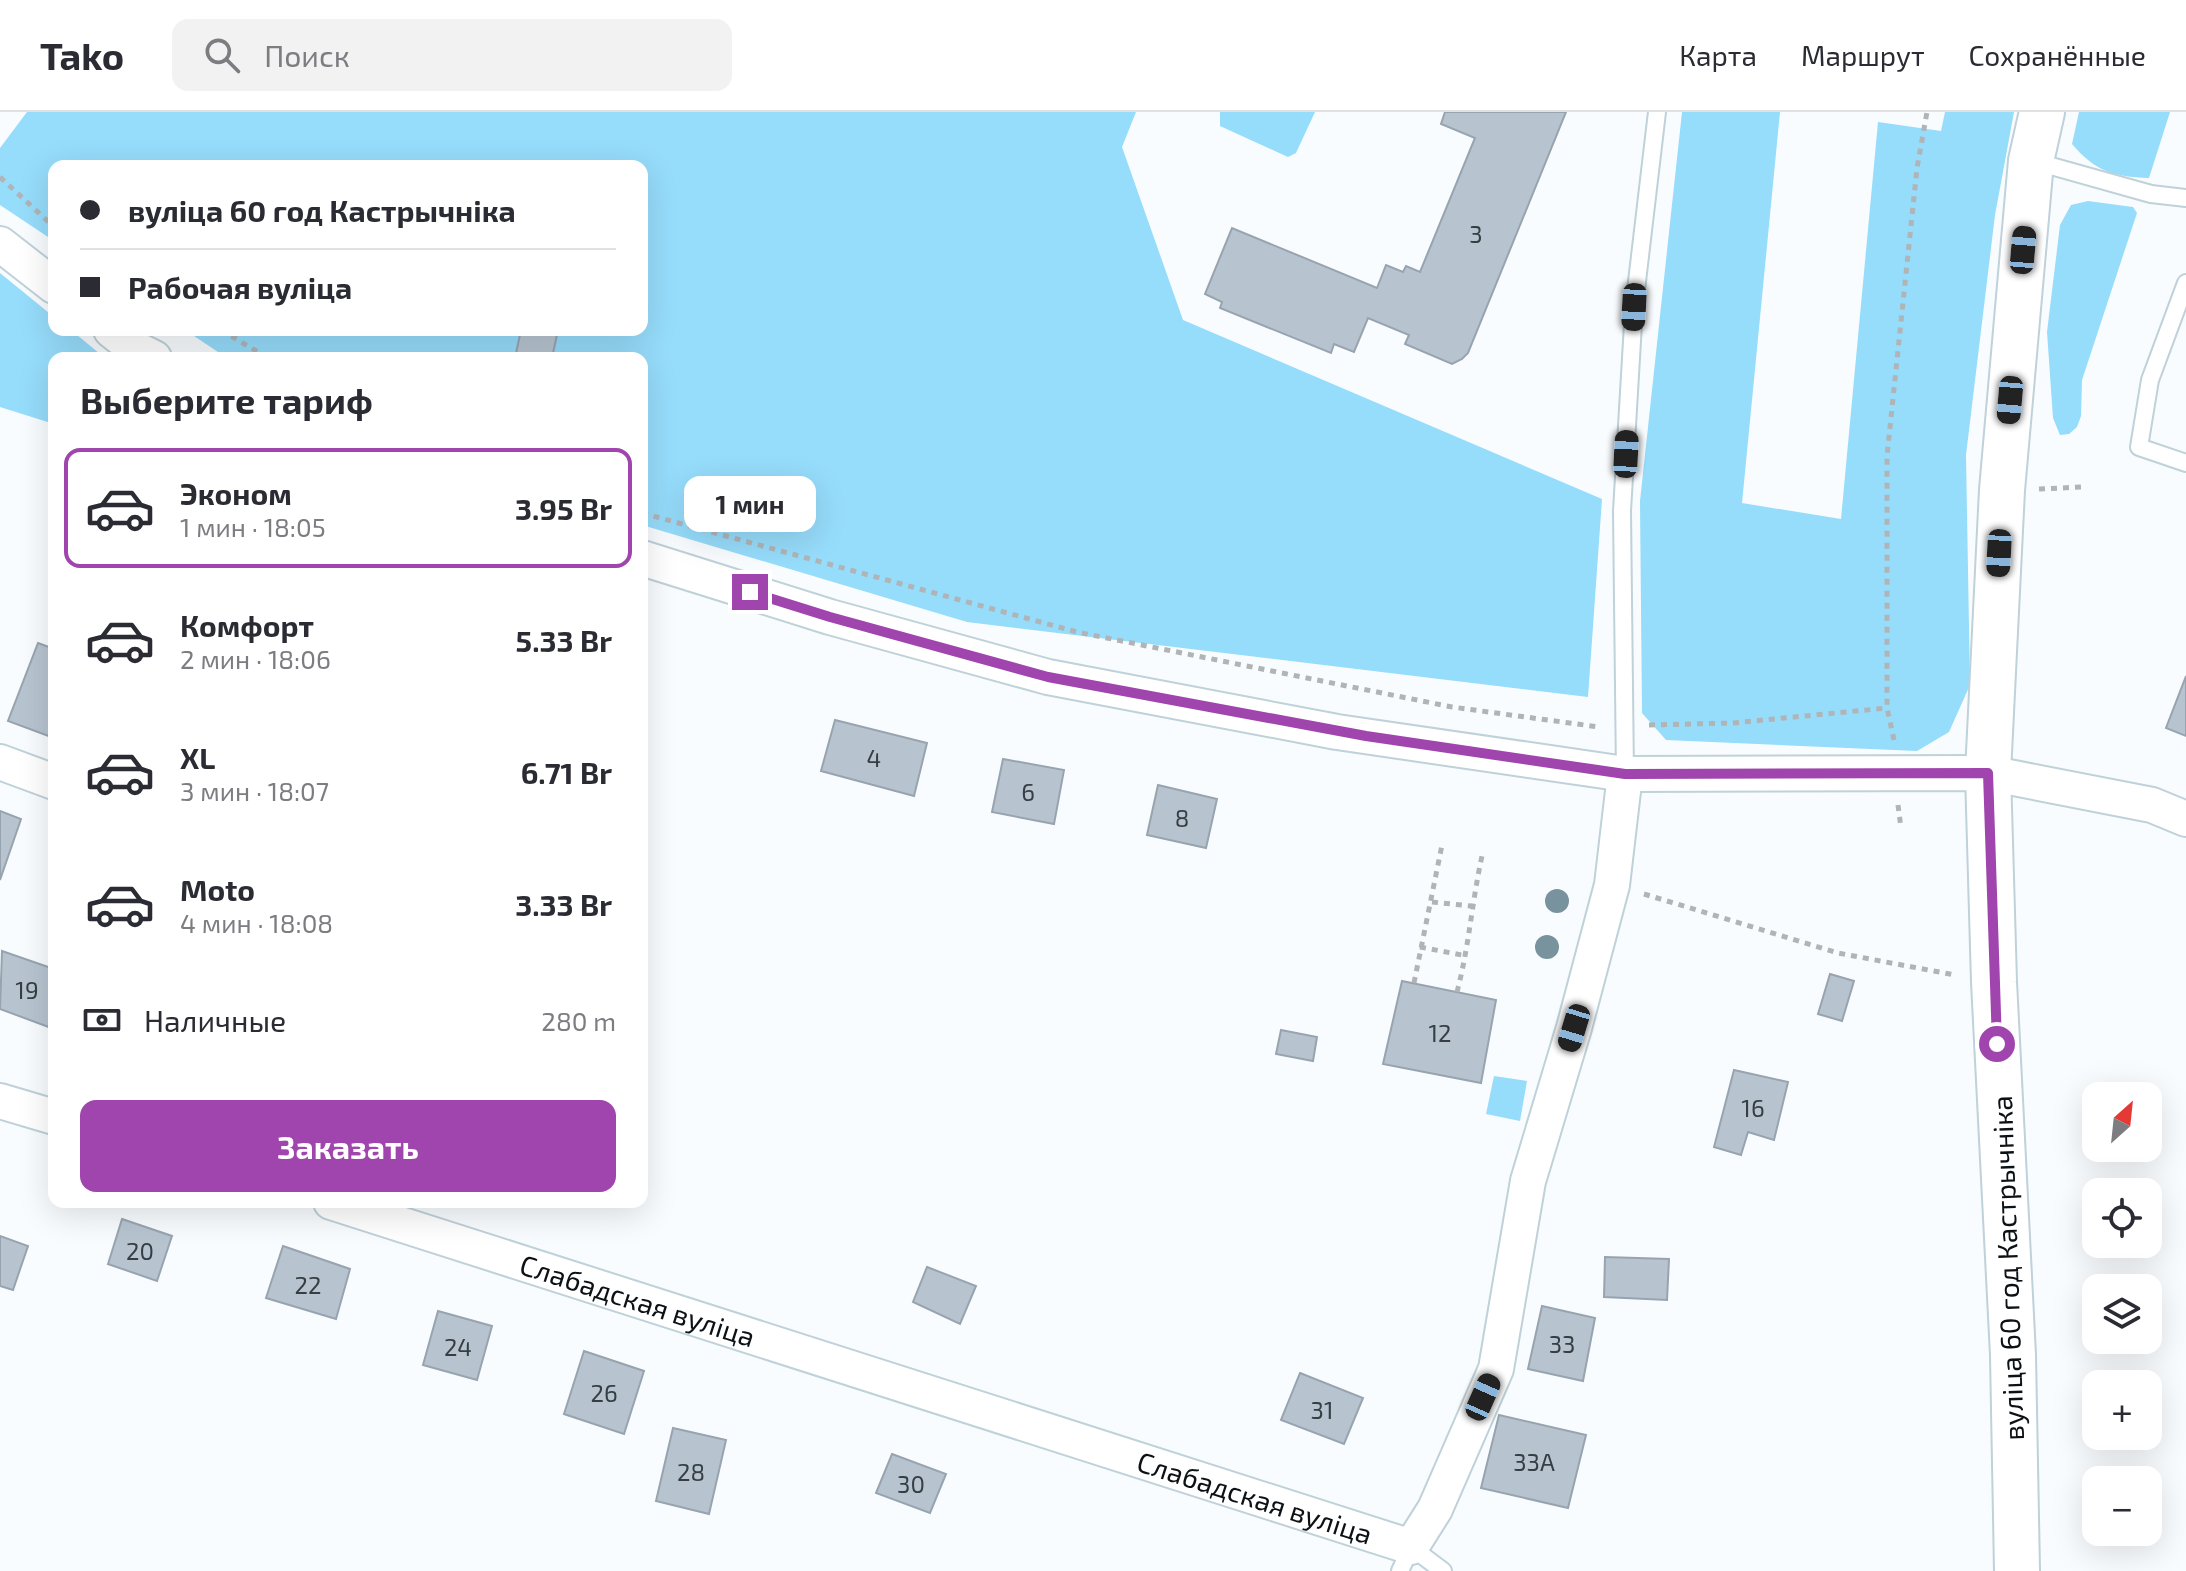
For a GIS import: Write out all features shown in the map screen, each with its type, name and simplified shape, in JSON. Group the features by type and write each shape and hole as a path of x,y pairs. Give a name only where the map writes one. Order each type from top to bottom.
{"street":[{"name":"вуліца 60 год Кастрычніка","path":"2017,1571 2013,1355 1994,982 1988,773 2002,490 2031,161 2042,112"},
{"path":"0,244 48,281"},
{"path":"119,336 142,352"},
{"path":"648,560 830,617 1048,677 1337,732 1625,774 1988,773 2152,805 2186,819"},
{"path":"0,762 48,780"},
{"name":"Слабадская вуліца","path":"349,1208 1405,1559 1435,1509 1496,1369 1528,1181 1574,1028 1612,885 1625,774"},
{"path":"0,1101 48,1115"}],"lane":[{"path":"1625,774 1622,511 1634,307 1657,112"},
{"path":"2031,161 2151,194 2186,198"},
{"path":"2186,283 2150,380 2139,447 2186,463"},
{"path":"1405,1559 1443,1571"}],"path":[{"path":"1901,828 1894,737 1887,708 1887,456 1917,168 1927,112"},
{"path":"0,177 48,221"},
{"path":"231,336 258,352"},
{"path":"648,515 1077,632 1452,707 1593,727 1733,723 1887,708"},
{"path":"1414,983 1442,845"},
{"path":"1457,992 1467,956 1471,906 1482,856"},
{"path":"1612,885 1838,953 1994,982"},
{"path":"1432,902 1471,906"},
{"path":"1420,947 1467,956"}],"shaded area":[{"path":"27,112 1136,112 1122,147 1183,320 1602,499 1588,697 967,622 648,527 648,352 218,352 194,336 648,336 648,160 48,160 48,237 0,205 0,148"},
{"path":"1220,112 1315,112 1296,153 1288,157 1220,126"},
{"path":"1682,112 1780,112 1742,503 1841,519 1878,122 1941,131 1945,112 2014,112 1995,215 1966,455 1970,685 1949,732 1917,751 1666,740 1642,713 1640,501"},
{"path":"2079,112 2170,112 2149,178 2106,171 2080,153 2072,144"},
{"path":"2088,201 2133,207 2137,213 2082,380 2081,416 2077,427 2069,434 2060,435 2053,418 2047,332 2060,225 2071,205"},
{"path":"0,273 48,312 48,336 78,336 98,352 48,352 48,422 0,407"},
{"path":"1494,1076 1527,1081 1520,1121 1486,1114"}],"building":[{"path":"1445,112 1566,112 1468,353 1462,359 1452,364 1405,344 1409,335 1368,318 1354,352 1334,344 1331,353 1220,308 1222,302 1205,294 1232,228 1377,288 1386,265 1403,272 1406,266 1420,272 1475,138 1441,124"},
{"path":"520,336 557,336 553,352 516,352"},
{"path":"38,643 48,647 48,736 8,721"},
{"path":"2186,676 2186,736 2166,728"},
{"path":"835,720 927,743 914,796 821,771"},
{"path":"1003,759 1064,770 1054,824 992,812"},
{"path":"1158,785 1217,799 1206,848 1147,835"},
{"path":"0,811 21,819 0,880"},
{"path":"2,951 48,967 48,1027 0,1009"},
{"path":"1830,974 1854,981 1842,1021 1818,1014"},
{"path":"1402,981 1496,1000 1481,1083 1383,1064"},
{"path":"1281,1030 1317,1037 1313,1061 1276,1054"},
{"path":"1734,1070 1788,1082 1774,1140 1748,1132 1741,1155 1714,1147"},
{"path":"122,1219 172,1236 157,1281 108,1264"},
{"path":"0,1236 28,1246 13,1290 0,1286"},
{"path":"283,1246 350,1269 336,1319 266,1298"},
{"path":"1605,1257 1669,1259 1667,1300 1604,1297"},
{"path":"927,1267 976,1286 960,1324 913,1302"},
{"path":"1542,1306 1595,1318 1583,1381 1528,1369"},
{"path":"438,1311 492,1326 477,1380 423,1365"},
{"path":"584,1351 644,1371 624,1434 564,1414"},
{"path":"1300,1373 1363,1398 1344,1444 1281,1420"},
{"path":"1499,1415 1586,1435 1568,1508 1481,1488"},
{"path":"673,1428 726,1440 709,1514 656,1501"},
{"path":"892,1454 946,1474 930,1513 876,1493"}],"route":[{"path":"750,592 1048,677 1337,732 1625,774 1988,773 1997,1044"}]}
